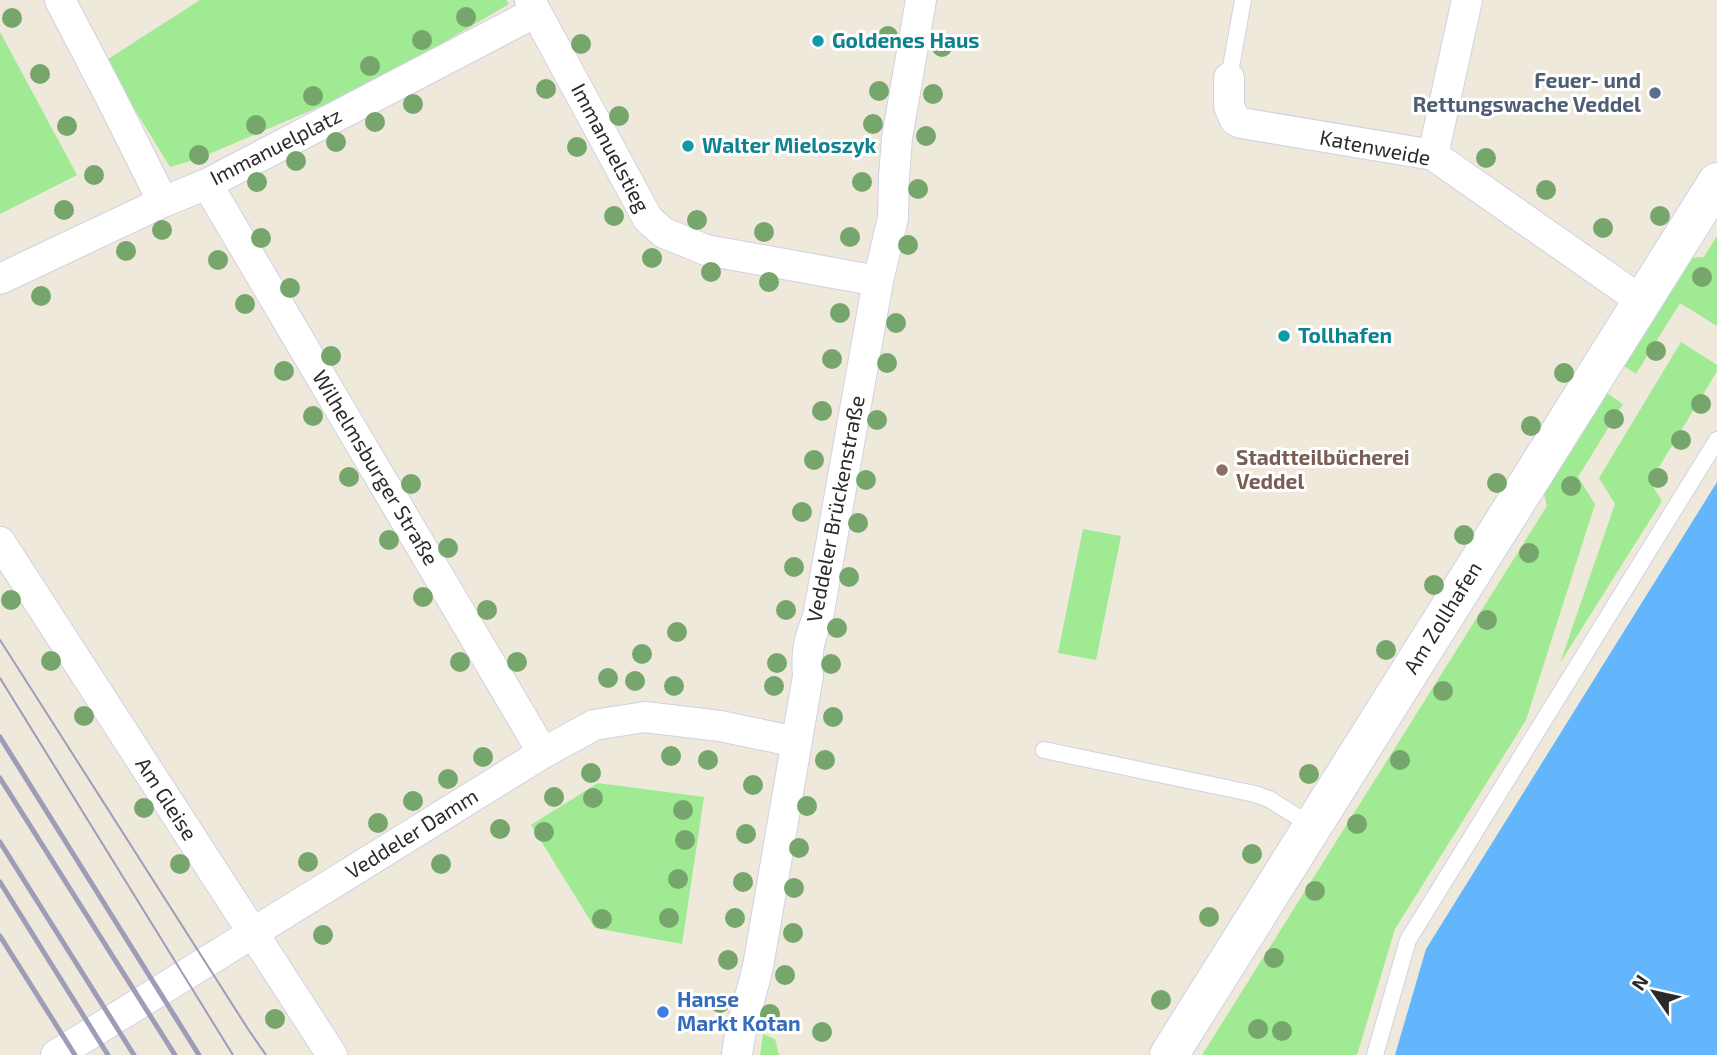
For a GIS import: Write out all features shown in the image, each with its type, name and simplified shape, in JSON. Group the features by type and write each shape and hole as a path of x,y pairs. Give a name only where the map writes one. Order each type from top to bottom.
{"street":[{"path":"60,0 163,202"},
{"name":"Veddeler Brückenstraße","path":"737,1055 744,1017 757,973 808,676 807,654 818,617 878,281 893,218 897,138 921,0"},
{"path":"1433,155 1467,0"},
{"name":"Immanuelplatz","path":"0,279 207,184 533,6"},
{"name":"Immanuelstieg","path":"533,6 648,219 664,233 706,250 878,281"},
{"name":"Katenweide","path":"1229,78 1229,106 1235,120 1433,155 1643,302"},
{"name":"Am Zollhafen","path":"1169,1055 1717,182"},
{"name":"Wilhelmsburger Straße","path":"207,184 543,753"},
{"name":"Am Gleise","path":"0,542 332,1055"},
{"name":"Veddeler Damm","path":"56,1055 543,753 594,725 645,717 720,726 797,742"}],"lane":[{"path":"1229,78 1243,0"},
{"path":"1375,1055 1408,940 1717,440"},
{"path":"1044,750 1255,794 1282,806 1312,826"}],"green space":[{"path":"200,0 506,0 509,4 371,85 197,159 170,167 105,61"},
{"path":"0,32 77,175 0,214"},
{"path":"1717,236 1717,326 1680,303 1636,374 1621,364 1689,258 1704,257"},
{"path":"1681,342 1717,365 1717,371 1650,482 1662,501 1560,663 1615,504 1599,478"},
{"path":"1604,391 1623,404 1578,477 1595,504 1526,720 1395,929 1357,1055 1202,1055 1547,506 1544,494"},
{"path":"1083,529 1121,536 1096,660 1058,653"},
{"path":"598,783 704,797 682,944 595,928 531,825"},
{"path":"763,1034 775,1039 779,1055 760,1055"}],"water":[{"path":"1717,482 1717,1055 1395,1055 1426,949"}],"tram line":[{"path":"0,640 266,1055"},
{"path":"0,678 233,1055"}],"railway":[{"path":"0,737 199,1055"},
{"path":"0,778 175,1055"},
{"path":"0,842 134,1055"},
{"path":"0,882 108,1055"},
{"path":"0,936 75,1055"}],"place":[{"name":"Goldenes Haus","path":"818,41"},
{"name":"Feuer- und Rettungswache Veddel","path":"1655,93"},
{"name":"Walter Mieloszyk","path":"688,146"},
{"name":"Tollhafen","path":"1284,336"},
{"name":"Stadtteilbücherei Veddel","path":"1222,470"},
{"name":"Hanse Markt Kotan","path":"663,1012"}]}
